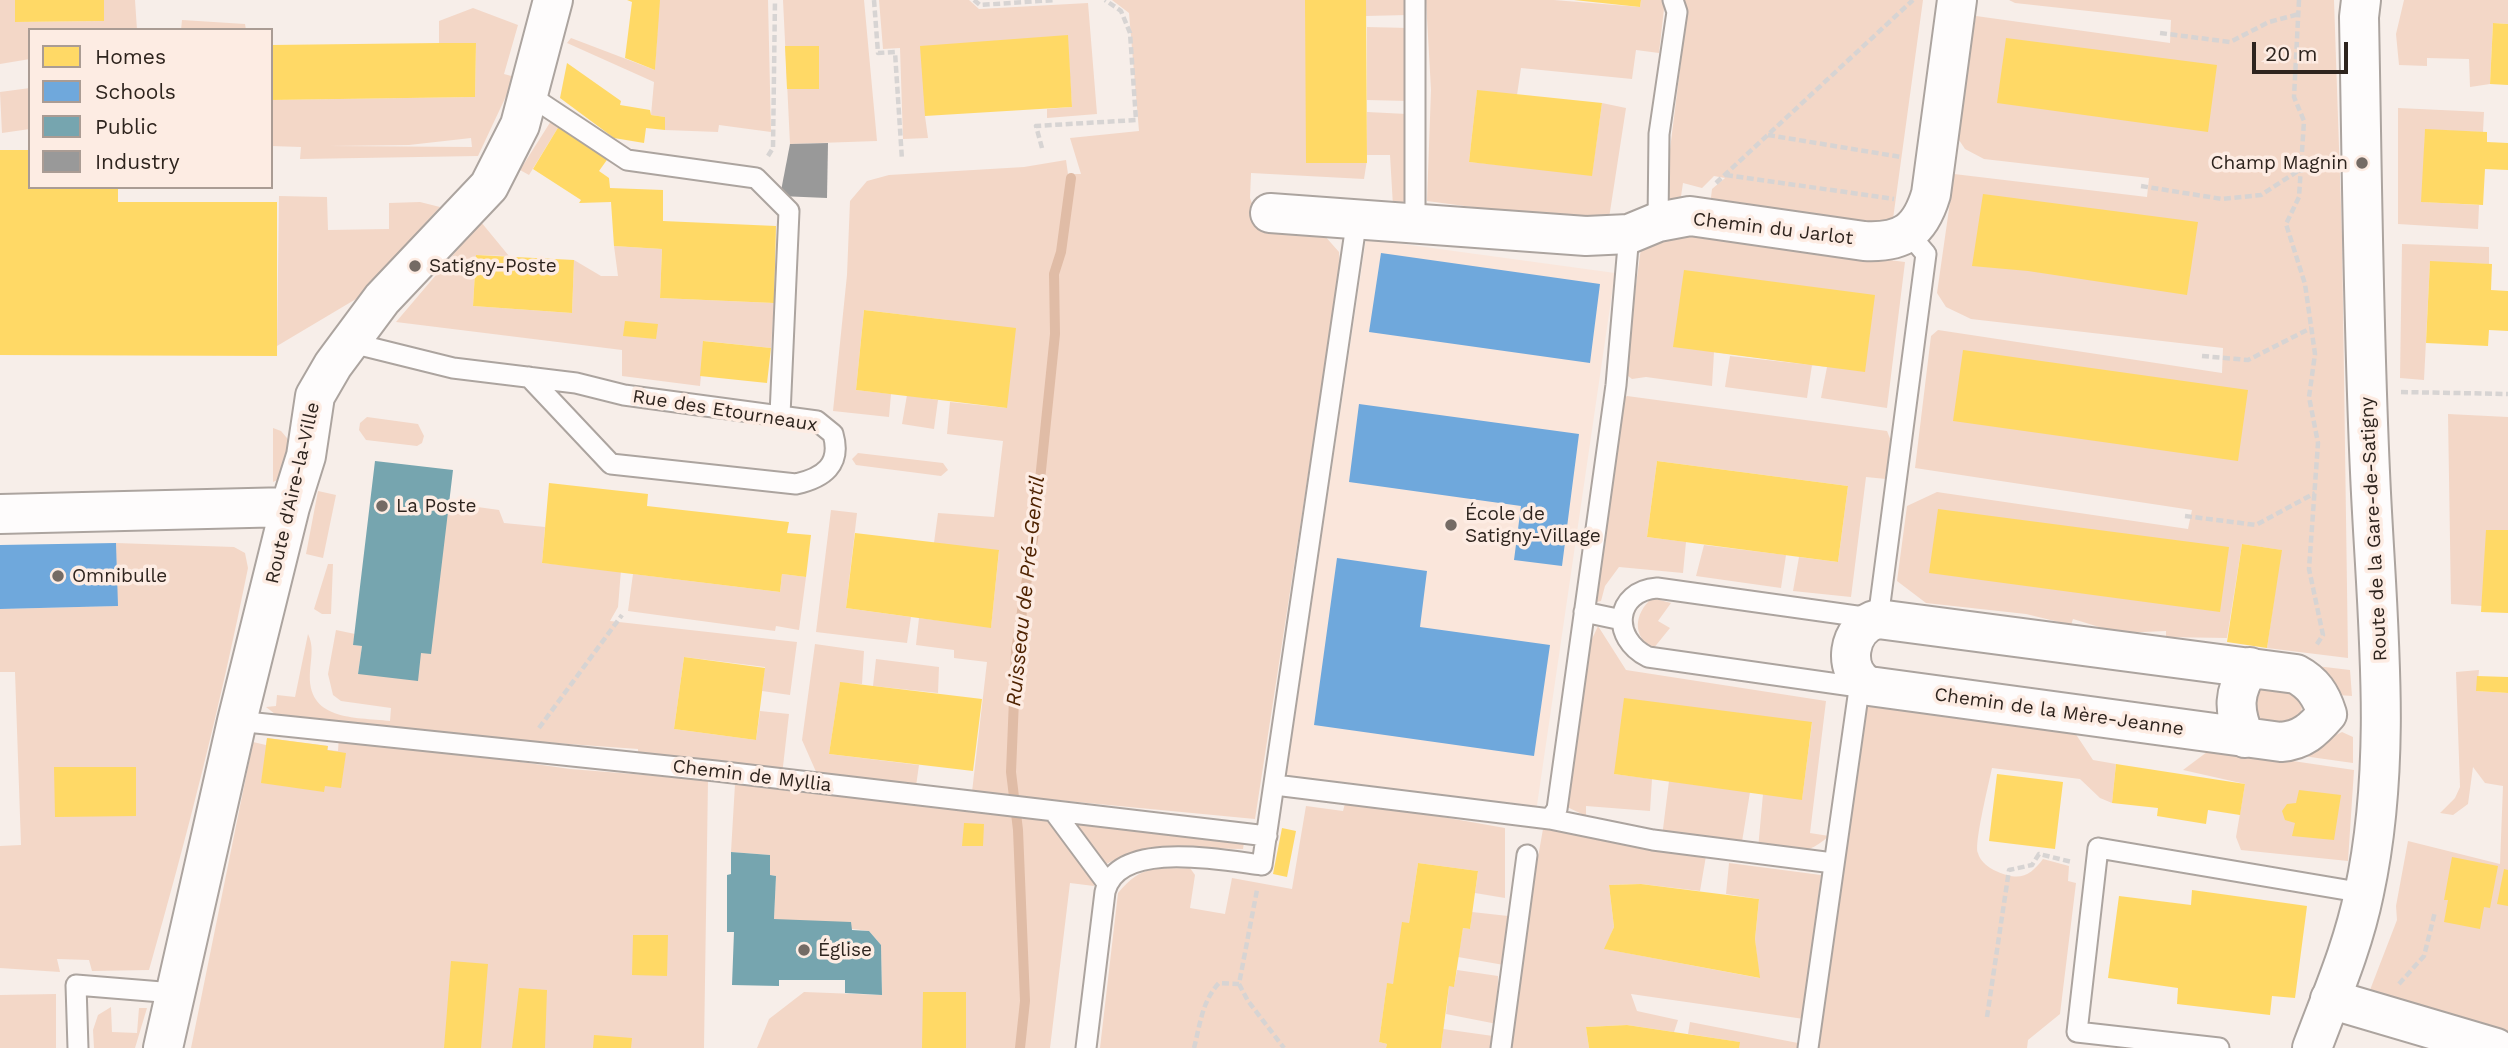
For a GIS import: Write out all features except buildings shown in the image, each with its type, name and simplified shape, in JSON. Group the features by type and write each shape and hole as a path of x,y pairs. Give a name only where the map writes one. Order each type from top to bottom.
{"street":[{"name":"Route d'Aire-la-Ville","path":"163,1048 237,721 290,507 306,456 315,397 333,365 352,343 382,299 489,186 507,156 529,95 553,0"},
{"path":"1906,217 1926,211 1931,194 1957,0"},
{"name":"Route de la Gare-de-Satigny","path":"2312,1048 2351,947 2364,893 2375,816 2381,719 2381,660 2370,471 2359,30 2361,0"},
{"name":"Chemin du Jarlot","path":"1270,213 1586,236 1659,224 1881,242 1906,217"},
{"path":"0,514 290,507"},
{"path":"1859,684 1852,662 1856,634 1870,621 1878,619 2296,674 2309,680 2327,713 2381,719"},
{"path":"2245,738 2238,721 2235,696 2250,667"},
{"name":"Chemin de la Mère-Jeanne","path":"1859,684 2245,738 2297,741 2327,713"},
{"path":"2330,999 2496,1048"}],"lane":[{"path":"1415,0 1415,223"},
{"path":"1550,819 1556,809 1616,384 1659,224 1660,134 1677,12 1673,0"},
{"path":"529,95 627,160 756,178 789,211 780,415"},
{"path":"1584,612 1622,620 1633,597 1648,589 1657,588 1878,619 1926,254 1906,217"},
{"path":"1086,1048 1107,883 1124,867 1144,858 1190,858 1262,865 1357,218"},
{"name":"Rue des Etourneaux","path":"352,343 453,368 529,377 576,383 624,395 817,421 826,426 835,443 835,456 830,470 815,480 796,484 611,464 529,377"},
{"name":"Chemin de la Mère-Jeanne","path":"1622,620 1629,646 1648,657 1859,684"},
{"path":"1808,1048 1859,684"},
{"name":"Chemin de Myllia","path":"237,721 1267,836"},
{"path":"1275,785 1550,819 1653,840 1833,863"},
{"path":"1055,813 1107,883"},
{"path":"2219,1048 2077,1032 2098,848 2364,893"},
{"path":"1501,1048 1527,856"},
{"path":"78,1048 76,985 174,993"}],"path":[{"path":"756,178 773,148 775,0"},
{"path":"874,0 878,53 895,52 902,160"},
{"path":"974,0 980,5 1055,0"},
{"path":"1042,148 1036,127 1136,120 1130,33 1121,11 1105,0"},
{"path":"1659,224 1696,200 1725,175 1913,0"},
{"path":"2296,674 2323,635 2309,569 2318,443 2309,397 2315,354 2305,284 2286,224 2299,197 2304,121 2294,97 2299,0"},
{"path":"2160,33 2230,42 2269,22 2298,14"},
{"path":"1767,135 1910,159"},
{"path":"2141,186 2222,199 2261,195 2301,169"},
{"path":"1725,175 1906,217"},
{"path":"2202,356 2248,360 2311,328"},
{"path":"2393,392 2508,394"},
{"path":"2185,516 2256,525 2316,492"},
{"path":"522,751 622,615"},
{"path":"1987,1017 2009,870 2032,865 2039,854 2095,868"},
{"path":"1262,865 1239,984 1248,1001 1284,1048"},
{"path":"2385,1017 2399,984 2424,956 2435,912"},
{"path":"1194,1048 1206,1002 1213,990 1219,983 1239,984"}],"shaded area":[{"path":"0,0 15,0 15,22 104,21 104,0 135,0 137,28 28,28 28,59 0,64"},
{"path":"659,0 768,0 771,132 719,125 718,132 665,130 665,117 651,115 654,82 567,43 571,38 655,70"},
{"path":"783,0 864,0 877,141 790,144"},
{"path":"879,0 969,0 979,9 1088,3 1097,114 1047,118 1047,109 1072,107 1067,35 925,116 928,138 903,139 900,48 883,49"},
{"path":"1112,0 1305,0 1367,160 1364,179 1251,173 1250,198 1260,224 1324,235 1339,252 1340,267 1255,819 972,792 987,662 954,658 954,650 916,645 919,618 991,627 999,551 934,543 938,513 994,517 1003,441 947,434 950,402 1007,408 948,320 864,310 856,390 891,394 889,417 833,411 847,275 850,201 867,181 889,175 1024,167 1066,160 1068,174 1081,174 1070,138 1139,131 1129,13"},
{"path":"1366,0 1408,0 1408,15 1366,16"},
{"path":"1426,0 1554,0 1640,7 1641,0 1665,0 1659,53 1636,50 1632,79 1521,68 1517,95 1477,91 1469,162 1592,173 1602,103 1626,108 1609,218 1540,216 1427,201 1431,90"},
{"path":"1682,0 1923,0 1893,219 1884,224 1710,206 1712,189 1725,178 1714,176 1702,188 1683,183 1680,203 1664,198 1686,20"},
{"path":"2009,0 2334,0 2342,236 2348,658 2267,648 2281,550 2242,544 2227,638 2166,637 2166,631 2119,633 2073,619 2071,625 2026,614 1926,603 1897,581 1907,506 1937,492 2188,529 2192,510 1915,468 1931,336 1938,330 2222,373 2223,348 1971,319 1946,307 1937,293 1954,174 2147,197 2149,178 1984,159 1965,149 1955,134 1976,16 2170,43 2171,20 2015,3"},
{"path":"2404,0 2508,0 2508,24 2493,23 2490,84 2470,87 2469,59 2427,58 2427,66 2399,65 2396,34"},
{"path":"473,8 518,25 504,74 515,77 478,156 300,159 301,147 273,146 273,100 475,97 476,43 439,43 439,21","holes":["471,138 472,147 329,146 409,145"]},
{"path":"182,20 245,24 246,28 181,28"},
{"path":"1367,27 1409,28 1408,101 1367,100"},
{"path":"28,88 28,129 2,133 0,92"},
{"path":"2398,108 2484,112 2483,132 2425,130 2423,202 2479,205 2478,229 2398,224"},
{"path":"1367,112 1407,114 1406,198 1401,205 1393,206 1390,155 1367,155"},
{"path":"551,121 559,126 529,175 520,170"},
{"path":"279,196 327,197 328,230 389,229 389,203 420,202 440,207 356,299 277,346"},
{"path":"481,222 509,256 476,255 473,306 572,313 574,260 601,276 618,276 614,246 662,249 660,298 774,303 771,348 704,341 700,386 622,376 622,350 396,322"},
{"path":"1689,235 1905,262 1887,408 1821,398 1827,367 1714,352 1712,386 1646,377 1632,379 1624,373 1641,248"},
{"name":"École de Satigny-Village","path":"1366,239 1615,273 1536,812 1286,777"},
{"path":"2402,244 2489,247 2489,264 2430,262 2424,380 2400,378"},
{"path":"1730,356 1812,365 1807,398 1725,387"},
{"path":"907,395 938,400 934,429 902,424"},
{"path":"1627,396 1887,431 1891,441 1886,479 1866,477 1851,597 1793,591 1799,557 1838,562 1848,486 1657,461 1647,537 1686,542 1683,573 1619,567 1605,586 1601,601 1592,603 1620,400"},
{"path":"2448,414 2508,417 2508,530 2482,606 2451,604"},
{"path":"367,417 418,424 424,436 422,443 417,446 366,440 359,430 360,423"},
{"path":"273,428 281,431 292,444 280,479 273,482"},
{"path":"858,453 943,463 948,470 941,476 856,465 852,459"},
{"path":"318,491 336,495 323,558 306,554"},
{"path":"449,503 499,510 504,523 545,527 542,563 621,570 618,607 610,621 797,642 790,695 762,691 765,667 684,657 674,729 756,740 760,711 789,714 782,775 638,759 638,749 499,739 275,714 266,707 276,706 277,695 295,697 308,634 312,648 311,687 324,708 348,717 390,721 391,708 341,701 333,695 328,674 336,630 355,634 353,645 362,646 358,674 421,653"},
{"path":"831,510 857,513 846,608 911,617 907,643 816,632"},
{"path":"116,543 234,547 245,553 248,568 215,719 163,920 149,970 92,971 89,960 57,959 60,972 0,968 0,846 21,845 15,672 0,672 0,609 117,606"},
{"path":"1704,545 1786,555 1781,588 1696,576"},
{"path":"328,564 333,564 331,614 322,614 314,609"},
{"path":"633,574 780,592 782,574 806,577 799,630 776,626 775,631 628,611"},
{"path":"1652,598 1671,603 1658,621 1670,628 1653,649 1641,638 1638,625 1642,611"},
{"path":"1598,626 1626,670 1826,701 1810,833 1829,836 1804,851 1758,849 1763,794 1802,799 1812,723 1614,774 1652,779 1650,811 1586,806 1586,816 1563,805 1581,663"},
{"path":"815,644 864,651 862,684 840,683 829,754 919,765 916,786 817,774 802,740"},
{"path":"876,659 939,667 938,693 873,686"},
{"path":"2308,665 2350,670 2352,696 2338,695"},
{"path":"2479,670 2477,691 2508,693 2508,1038 2448,1022 2370,990 2397,920 2396,906 2408,841 2500,864 2503,786 2485,783 2473,767 2468,804 2453,815 2440,813 2455,798 2460,787 2456,672"},
{"path":"2290,683 2302,707 2299,717 2289,731 2251,721 2256,686"},
{"path":"1866,704 2075,733 2093,760 2116,764 2112,803 2100,798 2080,779 1992,768 1977,847 1982,861 1998,872 2023,876 2043,859 2069,866 2068,881 2076,883 2060,1014 2028,1040 2027,1048 1819,1048"},
{"path":"2342,732 2353,737 2353,763 2296,755"},
{"path":"339,736 570,769 708,780 704,1048 191,1048 253,742 266,745 267,738 328,746 328,750 338,751"},
{"path":"2211,749 2354,770 2348,861 2241,850 2236,837 2245,784 2183,770"},
{"path":"1669,781 1750,792 1741,848 1662,837"},
{"path":"735,784 1057,822 1094,876 1094,886 1070,883 1050,1048 757,1048 769,1019 804,992 882,995 881,945 869,931 774,919 776,876 770,875 770,855 731,852"},
{"path":"1346,800 1505,828 1505,898 1475,893 1478,871 1418,863 1409,923 1393,984 1387,984 1379,1042 1387,1044 1386,1048 1100,1048 1118,893 1135,877 1150,870 1190,868 1195,875 1190,908 1225,914 1232,878 1292,889 1306,806 1343,811"},
{"path":"1068,823 1244,843 1243,849 1152,849 1117,859 1101,868"},
{"path":"1543,829 1706,856 1700,891 1641,884 1609,885 1614,927 1605,949 1759,978 1755,939 1759,899 1726,894 1729,863 1821,875 1804,1019 1631,994 1637,1011 1678,1020 1674,1032 1627,1025 1586,1027 1589,1048 1512,1048 1518,970"},
{"path":"1472,912 1508,916 1504,965 1458,957 1463,928 1470,929"},
{"path":"1457,970 1498,976 1497,1024 1446,1014 1449,986 1454,986"},
{"path":"56,994 56,1048 0,1048 0,995"},
{"path":"111,1007 112,1032 137,1033 139,1008 147,1008 135,1048 94,1048 93,1030 98,1015"},
{"path":"1690,1022 1798,1043 1798,1048 1739,1048 1739,1042 1688,1034"},
{"path":"1443,1029 1493,1036 1491,1048 1441,1048"}],"waterway":[{"name":"Ruisseau de Pré-Gentil","path":"1020,1048 1025,1001 1018,830 1011,772 1016,651 1036,519 1055,334 1054,274 1061,252 1071,178"}],"place":[{"name":"Champ Magnin","path":"2362,163"},
{"name":"Satigny-Poste","path":"415,266"},
{"name":"La Poste","path":"382,506"},
{"name":"École de Satigny-Village","path":"1451,525"},
{"name":"Omnibulle","path":"58,576"},
{"name":"Église","path":"804,950"}]}
